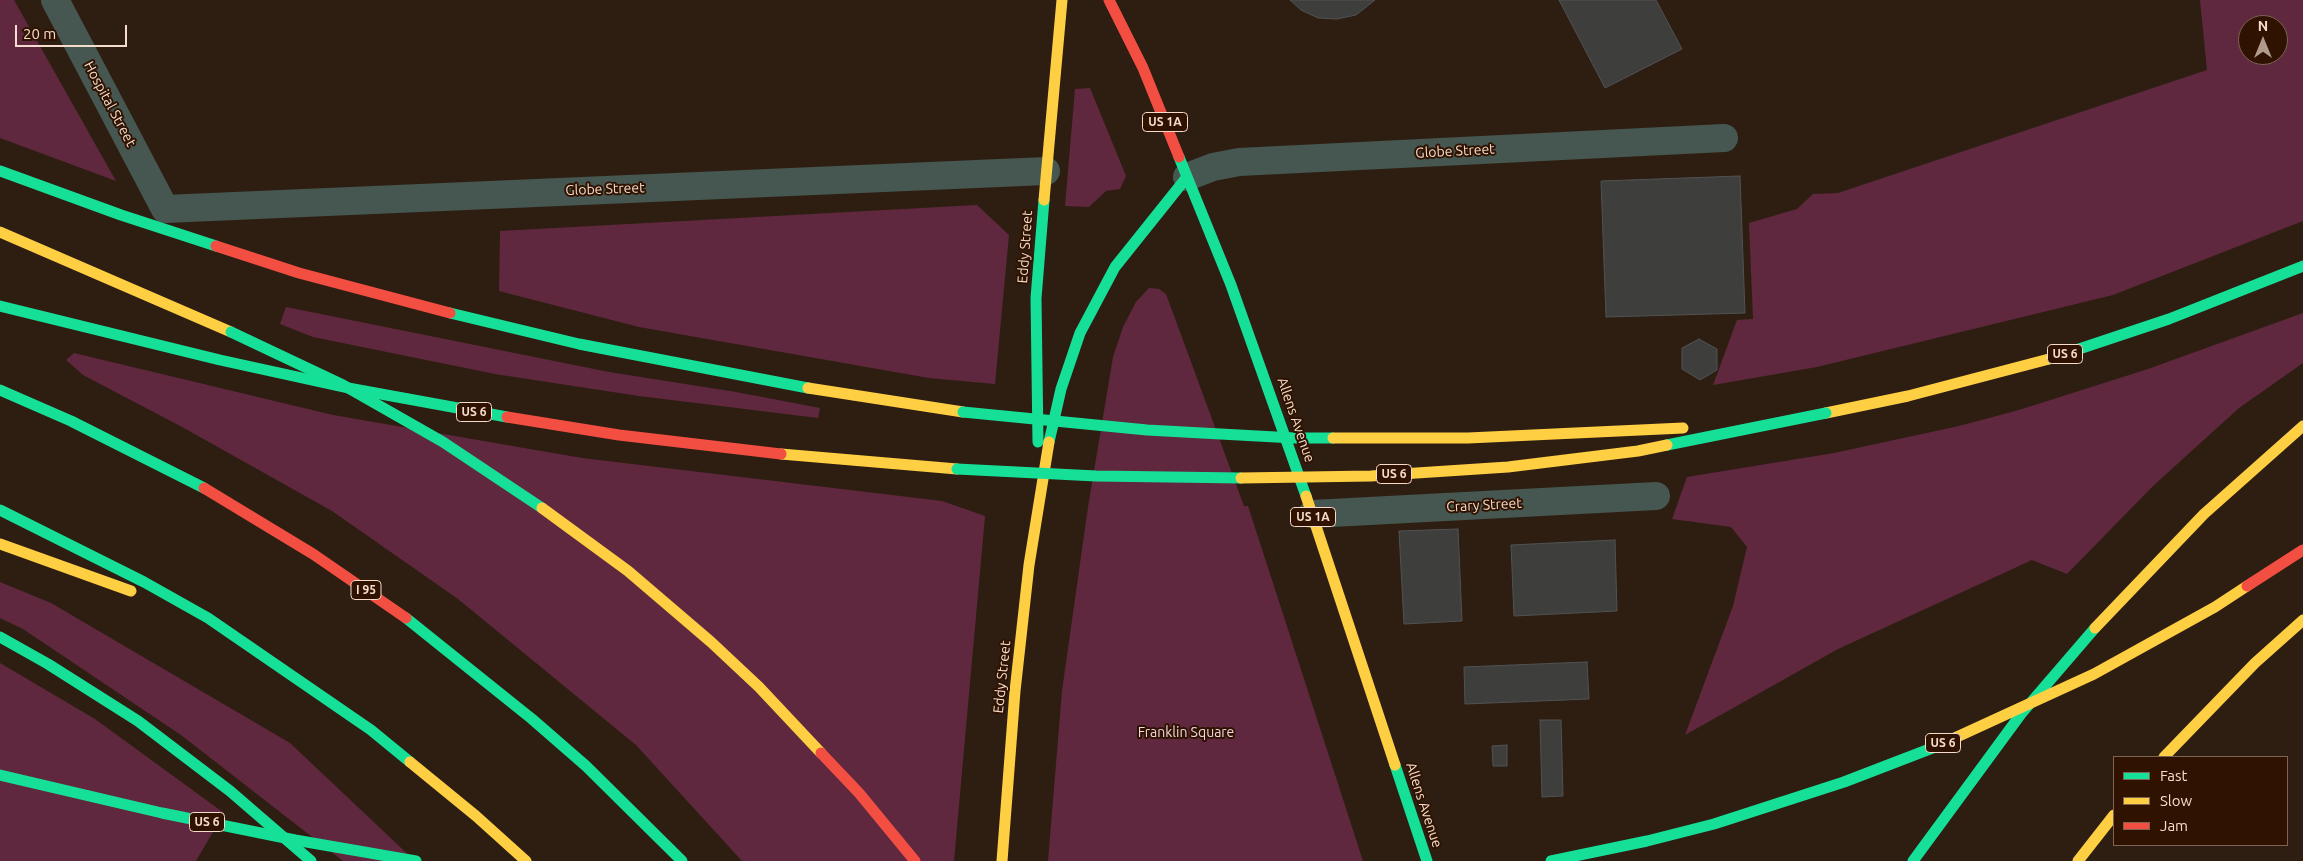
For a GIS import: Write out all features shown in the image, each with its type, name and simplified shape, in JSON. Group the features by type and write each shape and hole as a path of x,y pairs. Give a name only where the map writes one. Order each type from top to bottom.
{"main road":[{"name":"Eddy Street","path":"1040,497 1036,331 1046,170 1062,0"},
{"name":"Allens Avenue","path":"1109,0 1143,68 1231,285 1312,514 1427,861"},
{"name":"US 1A","path":"1134,25 1143,68"},
{"path":"0,171 121,215 300,273 486,322 579,344 770,382 963,412 1147,430 1302,438 1523,437 1695,427 1826,413"},
{"name":"Eddy Street","path":"1002,861 1018,658 1029,565 1054,416 1080,333 1115,267 1187,177"},
{"path":"0,232 230,332 343,385 442,442 538,505 605,554 663,600 759,687 859,793 915,861"},
{"name":"US 6","path":"0,306 220,360 348,388 486,414 619,435 750,451 957,470 1096,476 1228,478 1352,476 1508,467 1638,451 1908,396 2041,362 2168,319 2303,266"},
{"name":"I 95","path":"0,390 195,482 314,554 434,639 532,718 586,766 682,861"},
{"path":"1913,861 2021,714 2105,616 2204,514 2303,426"},
{"path":"0,510 80,548 208,618 318,691 371,730 462,804 526,861"},
{"path":"0,544 208,618"},
{"name":"US 6","path":"1552,861 1647,841 1714,824 1844,782 1928,750 2094,674 2215,607 2303,550"},
{"path":"2165,756 2248,670 2303,620"},
{"path":"0,637 56,668 138,721 230,791 311,861"},
{"name":"US 6","path":"0,774 162,813 295,840 416,861"},
{"path":"2078,861 2113,816"}],"street":[{"name":"Hospital Street","path":"55,0 165,208"},
{"name":"Globe Street","path":"1187,177 1213,167 1239,162 1724,138"},
{"name":"Globe Street","path":"165,208 1046,170"},
{"name":"Crary Street","path":"1312,514 1656,496"}],"green space":[{"path":"0,0 14,0 116,181 0,138"},
{"path":"2200,0 2303,0 2303,221 2113,295 1817,367 1713,385 1737,320 1753,319 1749,223 1797,209 1813,194 1838,193 2207,70"},
{"path":"1090,88 1126,176 1120,189 1106,191 1089,207 1065,206 1075,89"},
{"path":"977,205 1009,235 995,384 929,378 639,327 499,291 500,231"},
{"name":"Franklin Square","path":"1149,288 1159,289 1166,294 1244,506 1248,506 1363,861 1048,861 1062,691 1088,507 1113,357 1123,327 1136,302"},
{"path":"286,307 609,372 736,392 820,408 818,418 639,396 495,374 313,337 280,324"},
{"path":"2303,313 2303,363 2239,408 2153,486 2067,574 2032,560 1838,649 1685,735 1733,606 1747,547 1731,527 1672,519 1687,477 1834,453 1959,426 2019,410 2148,369"},
{"path":"74,353 333,415 582,458 942,501 985,516 954,861 742,861 636,745 458,599 332,511 184,428 83,375 66,360"},
{"path":"0,582 51,603 290,743 415,861 343,861 181,735 23,629 0,618"},
{"path":"0,663 95,719 224,813 196,861 0,861"}],"building":[{"path":"1290,0 1375,0 1356,15 1337,19 1318,18 1301,10"},
{"path":"1559,0 1656,0 1682,49 1605,88"},
{"path":"1740,176 1745,313 1606,317 1601,181"},
{"path":"1699,339 1717,349 1717,370 1700,380 1682,369 1682,348"},
{"path":"1458,529 1462,621 1404,624 1399,531"},
{"path":"1615,540 1617,611 1514,616 1511,545"},
{"path":"1587,662 1589,699 1465,704 1464,667"},
{"path":"1540,720 1561,720 1563,796 1542,797"},
{"path":"1507,745 1507,766 1493,766 1492,746"}],"traffic: fast":[{"path":"1179,157 1231,285 1306,496"},
{"path":"0,171 121,215 216,246"},
{"path":"1049,442 1061,389 1080,333 1115,267 1187,177"},
{"path":"1038,442 1036,298 1044,200"},
{"path":"2049,359 2169,319 2303,266"},
{"path":"0,306 220,360 348,388 507,417"},
{"path":"450,313 579,344 808,388"},
{"path":"231,332 343,385 443,442 542,508"},
{"path":"0,390 71,421 204,488"},
{"path":"963,412 1147,430 1294,438 1333,438"},
{"path":"1667,445 1826,413"},
{"path":"957,469 1096,476 1241,478"},
{"path":"0,510 144,582 208,618 371,730 410,762"},
{"path":"406,618 532,719 586,766 682,861"},
{"path":"1913,861 2021,714 2095,628"},
{"path":"0,637 48,664 138,721 230,791 311,861"},
{"path":"1551,861 1647,841 1714,824 1844,782 1935,747"},
{"path":"1395,765 1427,861"},
{"path":"0,775 162,813 295,840 416,861"}],"traffic: slow":[{"path":"1044,200 1062,0"},
{"path":"0,232 231,332"},
{"path":"1826,413 1908,396 2049,359"},
{"path":"808,388 963,412"},
{"path":"2095,628 2204,514 2303,426"},
{"path":"1333,438 1468,438 1683,428"},
{"path":"1002,861 1015,691 1029,565 1049,442"},
{"path":"1241,478 1371,476 1508,467 1638,451 1667,445"},
{"path":"781,454 957,469"},
{"path":"1306,496 1395,765"},
{"path":"542,508 628,571 711,642 759,687 821,753"},
{"path":"0,544 131,591"},
{"path":"1935,747 2094,674 2215,607 2247,586"},
{"path":"2165,756 2255,663 2303,620"},
{"path":"410,762 476,816 526,861"},
{"path":"2078,861 2113,816"}],"traffic: jam":[{"path":"1109,0 1143,68 1179,157"},
{"path":"216,246 299,273 450,313"},
{"path":"507,417 619,435 781,454"},
{"path":"204,488 313,554 406,618"},
{"path":"2247,586 2303,550"},
{"path":"821,753 859,793 915,861"}]}
